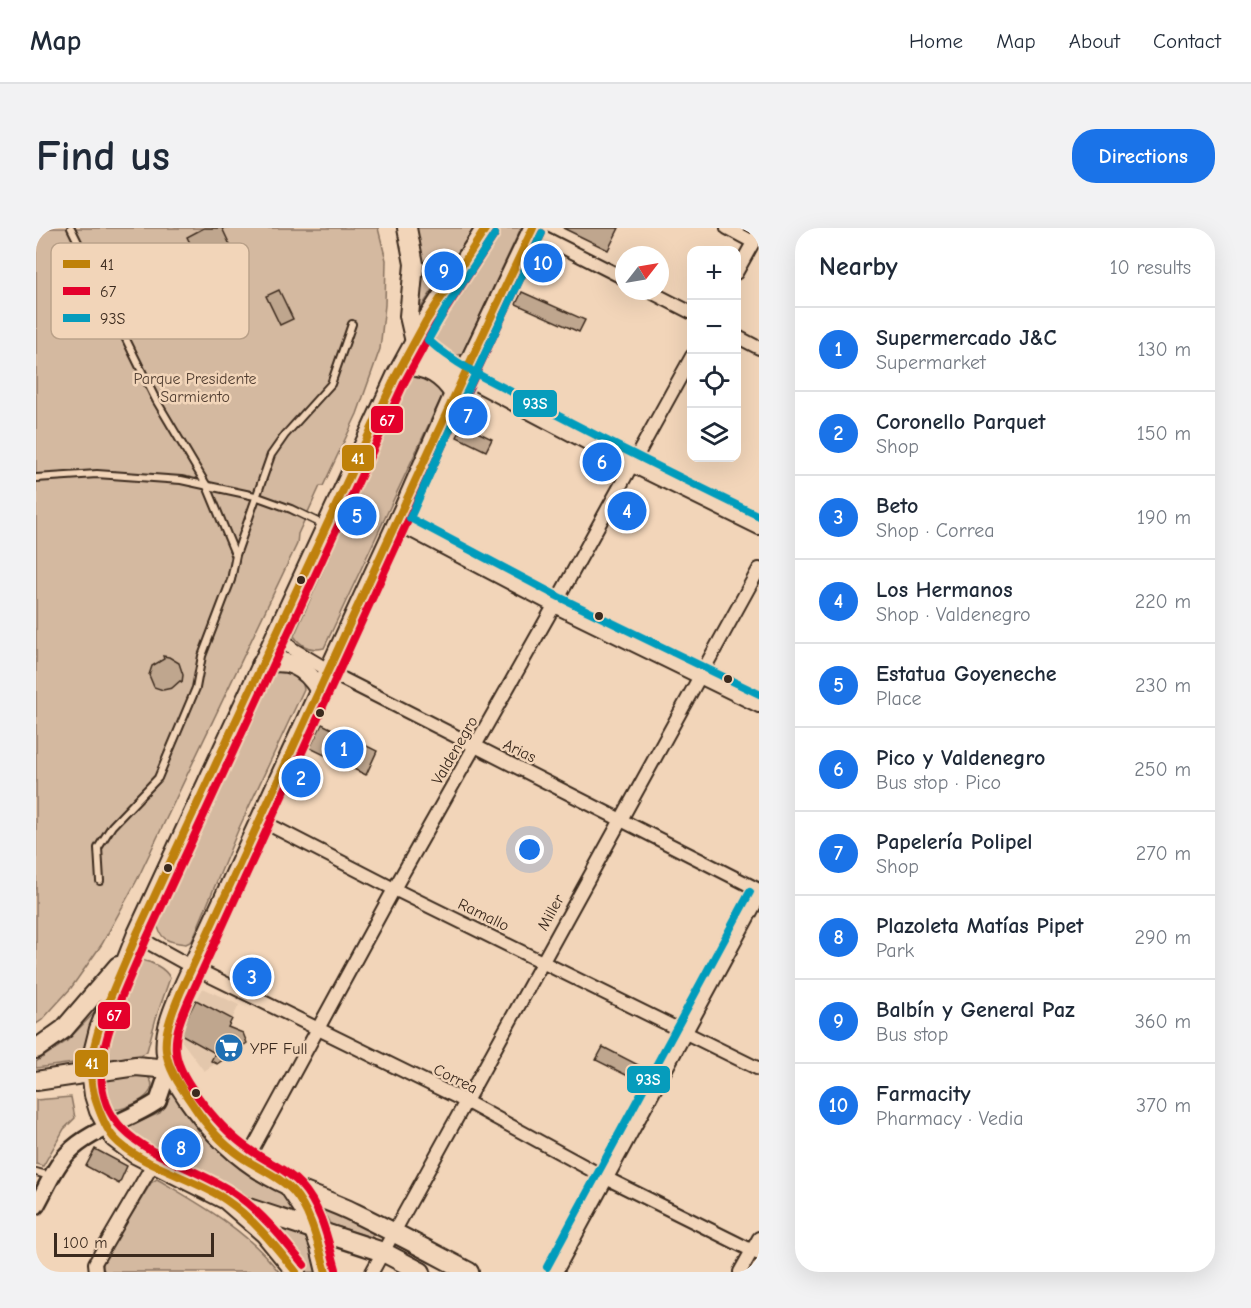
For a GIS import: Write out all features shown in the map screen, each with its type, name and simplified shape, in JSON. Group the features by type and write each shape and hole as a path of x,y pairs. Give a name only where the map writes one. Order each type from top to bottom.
{"main road":[{"path":"407,228 414,264 409,304 410,329 415,342 437,362 464,376"},
{"path":"421,1272 383,1252 226,1200 153,1164 122,1145 106,1128 94,1095 91,1072 99,1029 128,953 280,624 402,366 437,303 486,228"},
{"path":"469,1272 395,1232 326,1199 287,1184 246,1161 215,1135 202,1119 169,1069 165,1053 167,1033 192,968 454,394 532,230"},
{"path":"402,366 423,367 432,371 449,385 454,394"},
{"path":"261,665 272,661 284,661 295,665 306,671 319,689"},
{"path":"36,1049 64,1029 128,953"},
{"path":"36,1081 136,1066 169,1069"},
{"path":"287,1184 314,1230 326,1272"},
{"path":"226,1200 265,1234 296,1272"}],"street":[{"path":"727,228 756,237 741,264"},
{"path":"532,230 615,274"},
{"path":"667,300 687,310"},
{"path":"741,339 759,348"},
{"name":"Valdenegro","path":"246,1161 394,889 687,365"},
{"path":"464,376 478,386 632,466 759,528"},
{"path":"396,524 554,606 759,706"},
{"name":"Miller","path":"372,1272 759,569"},
{"name":"Arias","path":"280,624 284,638 291,648 390,704 759,890"},
{"name":"Ramallo","path":"260,820 394,889 759,1069"},
{"path":"556,1272 759,897"},
{"name":"Correa","path":"136,936 192,968 465,1101 606,1178 756,1252"},
{"path":"36,1206 65,1156 73,1148 158,1101 169,1069"},
{"path":"96,1272 95,1263 153,1164"},
{"path":"740,1272 756,1252 759,1238"}],"lane":[{"path":"70,228 78,243"},
{"path":"100,881 98,848 112,826 158,778 196,688 202,656 231,580 236,555 270,455 331,384 352,324"},
{"path":"126,339 156,400 207,486 236,555"},
{"path":"36,478 88,475 142,476 181,480 255,496 291,508 326,526"},
{"path":"36,1172 52,1177"}],"shaded area":[{"path":"203,988 239,1005 228,1027 247,1043 204,1071 178,1036"}],"green space":[{"name":"Parque Presidente Sarmiento","path":"36,228 378,228 386,260 385,305 380,349 357,414 323,486 320,486 298,534 297,544 137,880 102,944 71,988 36,1024"},
{"path":"413,228 474,228 416,315"},
{"path":"499,228 521,228 462,354 452,356 443,354 430,341 432,335"},
{"path":"415,374 443,386 442,396 324,648 307,647 294,636 408,379"},
{"path":"280,666 301,677 304,689 239,828 192,941 186,944 169,941 162,936 157,921 222,784 269,671"},
{"path":"141,960 158,966 170,978 147,1051 143,1054 106,1061 101,1059 102,1037 133,965"},
{"path":"94,1013 81,1062 36,1068 36,1062 67,1041"},
{"path":"143,1073 150,1080 152,1087 149,1093 125,1108 111,1109 100,1083 104,1078"},
{"path":"168,1090 172,1092 197,1127 230,1159 288,1198 295,1208 296,1216 208,1183 123,1137 121,1131 125,1128 160,1113 167,1103"},
{"path":"71,1097 75,1118 64,1129 43,1166 36,1164 36,1100"},
{"path":"157,1179 238,1231 253,1243 279,1272 105,1272 103,1261 151,1183"},
{"path":"321,1206 376,1230 371,1237 330,1224"},
{"path":"273,1226 308,1236 318,1272 303,1272 273,1231"}],"building":[{"path":"204,228 222,228 229,243 190,243 187,237"},
{"path":"563,228 619,228 608,250"},
{"path":"279,290 293,319 280,325 266,296"},
{"path":"522,292 585,320 579,332 516,304"},
{"path":"463,425 492,439 486,451 457,437"},
{"path":"163,656 179,663 183,675 182,682 163,690 154,687 149,675 152,666 164,659"},
{"path":"322,724 377,751 366,775 310,748"},
{"path":"196,1000 232,1019 228,1027 243,1033 247,1043 217,1064 211,1061 215,1053 179,1033"},
{"path":"603,1047 648,1070 642,1083 596,1060"},
{"path":"95,1149 127,1166 119,1184 86,1166"}],"transit line":[{"name":"41","path":"296,1272 264,1233 236,1207 214,1192 137,1156 114,1138 108,1130 94,1095 93,1052 106,1008 136,936 396,376 426,321 486,228"},
{"name":"41","path":"326,1272 310,1219 300,1200 281,1181 233,1151 208,1126 174,1075 166,1051 166,1038 181,991 533,228"},
{"name":"67","path":"336,1269 319,1214 301,1185 289,1174 239,1141 216,1119 194,1091 179,1064 176,1052 178,1030 191,995 365,613 542,233"},
{"name":"93S","path":"542,233 410,518 559,597 759,694"},
{"name":"67","path":"304,1265 270,1225 242,1199 209,1179 140,1144 122,1129 109,1110 102,1085 103,1055 116,1011 146,940 405,381 435,326 495,234"},
{"name":"93S","path":"495,234 446,308 428,340 481,376 759,516"},
{"name":"93S","path":"547,1267 750,892"}],"place":[{"name":"Farmacity","path":"543,263"},
{"name":"Balbín y General Paz","path":"444,271"},
{"name":"Papelería Polipel","path":"468,416"},
{"name":"Pico y Valdenegro","path":"602,462"},
{"name":"Los Hermanos","path":"627,511"},
{"name":"Estatua Goyeneche","path":"357,516"},
{"name":"Supermercado J&C","path":"344,749"},
{"name":"Coronello Parquet","path":"301,778"},
{"name":"Beto","path":"252,977"},
{"name":"YPF Full","path":"229,1048"},
{"name":"Plazoleta Matías Pipet","path":"181,1148"}]}
